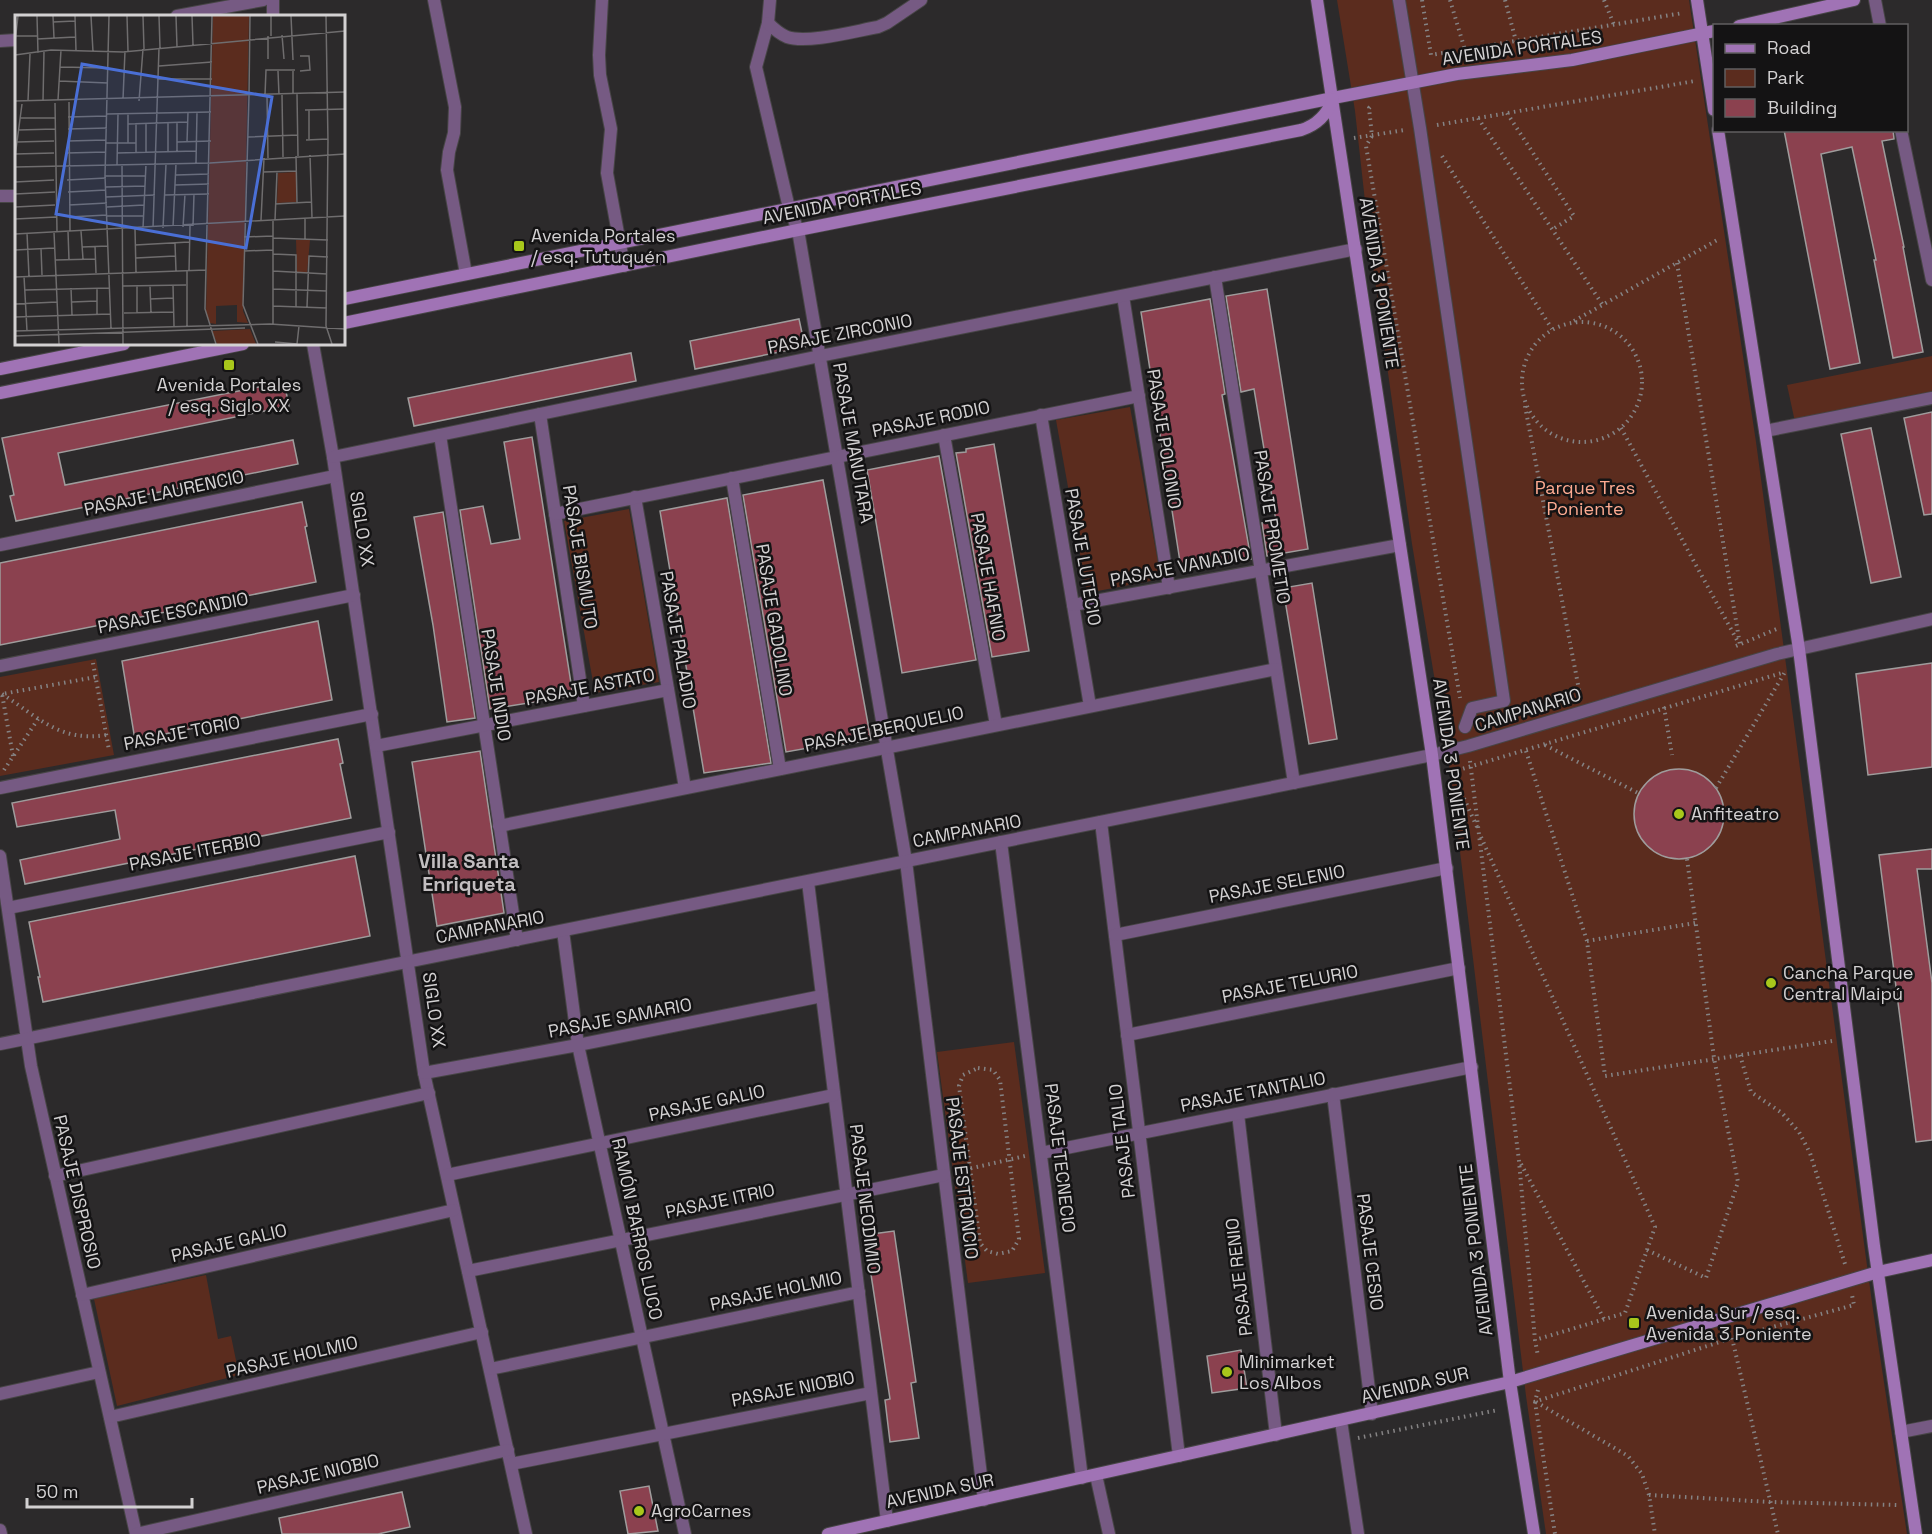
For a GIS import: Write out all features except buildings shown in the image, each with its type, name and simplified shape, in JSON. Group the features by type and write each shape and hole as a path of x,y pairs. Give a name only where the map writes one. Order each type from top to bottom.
{"main road":[{"name":"AVENIDA 3 PONIENTE","path":"1317,0 1432,755 1513,1406 1534,1534"},
{"path":"1697,0 1708,32 1713,97"},
{"path":"1748,24 1854,0"},
{"name":"AVENIDA PORTALES","path":"345,299 1333,98 1457,74 1594,56 1708,32"},
{"name":"AVENIDA PORTALES","path":"345,323 1300,130 1315,124 1323,117 1330,108 1333,98"},
{"path":"1718,132 1799,649 1878,1272 1916,1534"},
{"path":"0,369 119,345"},
{"path":"0,393 238,345"},
{"name":"AVENIDA SUR","path":"828,1534 1510,1382 1878,1272 1932,1260"}],"street":[{"path":"182,15 263,0"},
{"path":"434,0 455,107 454,133 447,170 466,274"},
{"path":"602,0 599,55 610,129 607,174 624,266"},
{"name":"PASAJE MANUTARA","path":"770,0 768,23 756,67 789,208 798,230 906,861"},
{"path":"768,23 787,37 810,39 878,27 921,0"},
{"path":"1399,0 1504,701 1472,708 1465,727"},
{"path":"1875,0 1880,24"},
{"path":"0,41 15,40"},
{"path":"1901,132 1932,280"},
{"name":"PASAJE ZIRCONIO","path":"333,457 820,356 1356,249"},
{"name":"PASAJE PROMETIO","path":"1215,277 1294,783"},
{"name":"PASAJE POLONIO","path":"1123,296 1169,588"},
{"name":"SIGLO XX","path":"313,345 333,457 424,1073 526,1534"},
{"name":"PASAJE RODIO","path":"555,514 1139,396"},
{"path":"1765,431 1932,398"},
{"name":"PASAJE BISMUTO","path":"540,414 584,706"},
{"name":"PASAJE LUTECIO","path":"1041,415 1090,706"},
{"name":"PASAJE INDIO","path":"440,435 517,940"},
{"name":"PASAJE HAFNIO","path":"944,435 996,725"},
{"name":"PASAJE LAURENCIO","path":"0,545 335,476"},
{"name":"PASAJE GADOLINO","path":"732,478 780,769"},
{"name":"PASAJE PALADIO","path":"635,497 685,788"},
{"name":"PASAJE VANADIO","path":"1073,605 1400,544"},
{"name":"PASAJE ESCANDIO","path":"0,666 354,595"},
{"name":"CAMPANARIO","path":"0,1044 1432,755 1799,649 1932,619"},
{"name":"PASAJE BERQUELIO","path":"499,826 1276,669"},
{"name":"PASAJE ASTATO","path":"376,746 668,690"},
{"name":"PASAJE TORIO","path":"0,788 372,714"},
{"name":"PASAJE TALIO","path":"1101,822 1179,1456"},
{"name":"PASAJE ITERBIO","path":"8,908 389,832"},
{"name":"PASAJE TECNECIO","path":"1002,842 1082,1478"},
{"name":"PASAJE DISPROSIO","path":"0,856 31,1066 136,1534"},
{"name":"PASAJE ESTRONCIO","path":"906,861 984,1500"},
{"name":"PASAJE SELENIO","path":"1115,935 1447,868"},
{"name":"PASAJE NEODIMIO","path":"807,882 887,1521"},
{"name":"RAMÓN BARROS LUCO","path":"562,931 578,1045 685,1534"},
{"name":"PASAJE TELURIO","path":"1128,1035 1460,968"},
{"name":"PASAJE SAMARIO","path":"424,1073 822,996"},
{"name":"PASAJE TANTALIO","path":"1041,1153 1472,1067"},
{"path":"55,1176 429,1093"},
{"name":"PASAJE CESIO","path":"1333,1094 1372,1414"},
{"name":"PASAJE GALIO","path":"447,1175 834,1095"},
{"name":"PASAJE RENIO","path":"1238,1114 1276,1435"},
{"name":"PASAJE ITRIO","path":"468,1271 944,1175"},
{"name":"PASAJE GALIO","path":"82,1295 454,1210"},
{"name":"PASAJE HOLMIO","path":"490,1369 859,1292"},
{"name":"PASAJE HOLMIO","path":"110,1417 482,1332"},
{"path":"0,1394 99,1372"},
{"name":"PASAJE NIOBIO","path":"511,1464 871,1393"},
{"path":"1341,1421 1359,1534"},
{"path":"1901,1432 1932,1426"},
{"name":"PASAJE NIOBIO","path":"136,1534 508,1450"},
{"path":"1096,1475 1108,1534"}],"path":[{"path":"1422,0 1431,55 1686,13 1685,6"},
{"path":"1450,0 1465,50"},
{"path":"1505,0 1516,41"},
{"path":"1604,0 1614,25"},
{"path":"1553,229 1574,216 1507,113 1698,80"},
{"path":"1377,102 1369,108 1371,136 1366,146 1465,727"},
{"path":"1478,118 1602,304"},
{"path":"1437,147 1552,328"},
{"path":"1572,322 1719,238 1721,250"},
{"path":"1677,263 1740,645"},
{"path":"1524,399 1533,417 1548,432 1566,440 1586,442 1605,438 1621,428 1634,414 1642,396 1643,376 1638,357 1628,341 1612,328 1592,321 1572,322 1552,328 1537,341 1526,359 1521,379 1524,399 1580,695"},
{"path":"1621,428 1740,645"},
{"path":"1729,649 1779,628"},
{"path":"91,648 112,766"},
{"path":"1716,788 1799,649"},
{"path":"1535,1340 1624,1313 1655,1227 1452,772 1785,672"},
{"path":"1,693 96,677"},
{"path":"1660,689 1672,755"},
{"path":"1569,698 1591,692"},
{"path":"1,693 57,731 70,735 93,737 106,735"},
{"path":"1,693 13,756"},
{"path":"0,775 38,719"},
{"path":"1545,745 1638,793"},
{"path":"1468,746 1520,1161 1535,1340 1542,1374 1535,1402 1555,1534"},
{"path":"1526,751 1587,941 1605,1076 1832,1041 1848,1036"},
{"path":"1647,1250 1706,1278 1738,1182 1714,1059 1687,859"},
{"path":"1587,941 1695,922"},
{"path":"1740,1054 1751,1092 1782,1113 1799,1132 1809,1153 1843,1253"},
{"path":"978,1068 993,1071 1000,1080 1019,1239 1012,1251 998,1254 987,1251 980,1243 970,1169 959,1086 963,1075 978,1068"},
{"path":"944,1175 1041,1153"},
{"path":"1520,1161 1604,1319"},
{"path":"1344,1440 1535,1402 1732,1338 1854,1305"},
{"path":"1732,1338 1778,1534"},
{"path":"1535,1402 1628,1456 1642,1474 1649,1495 1655,1534"},
{"path":"1649,1495 1770,1502 1912,1505"}],"green space":[{"name":"Parque Tres Poniente","path":"1337,0 1689,0 1756,442 1873,1310 1907,1534 1546,1534 1526,1396 1451,777 1412,544 1369,237 1355,111"},
{"path":"1932,356 1932,394 1795,422 1787,385"},
{"path":"1130,407 1161,579 1087,593 1056,420"},
{"path":"629,509 659,682 595,693 564,521"},
{"path":"96,659 114,755 0,776 0,677"},
{"path":"1014,1042 1045,1273 968,1283 937,1052"},
{"path":"206,1275 218,1339 231,1336 239,1375 117,1406 94,1299"}],"place":[{"name":"Avenida Portales / esq. Tutuquén","path":"519,246"},
{"name":"Avenida Portales / esq. Siglo XX","path":"229,365"},
{"name":"Anfiteatro","path":"1679,814"},
{"name":"Cancha Parque Central Maipú","path":"1771,983"},
{"name":"Avenida Sur / esq. Avenida 3 Poniente","path":"1634,1323"},
{"name":"Minimarket Los Albos","path":"1227,1372"},
{"name":"AgroCarnes","path":"639,1511"}],"district":[{"name":"Villa Santa Enriqueta","path":"469,872"}]}
